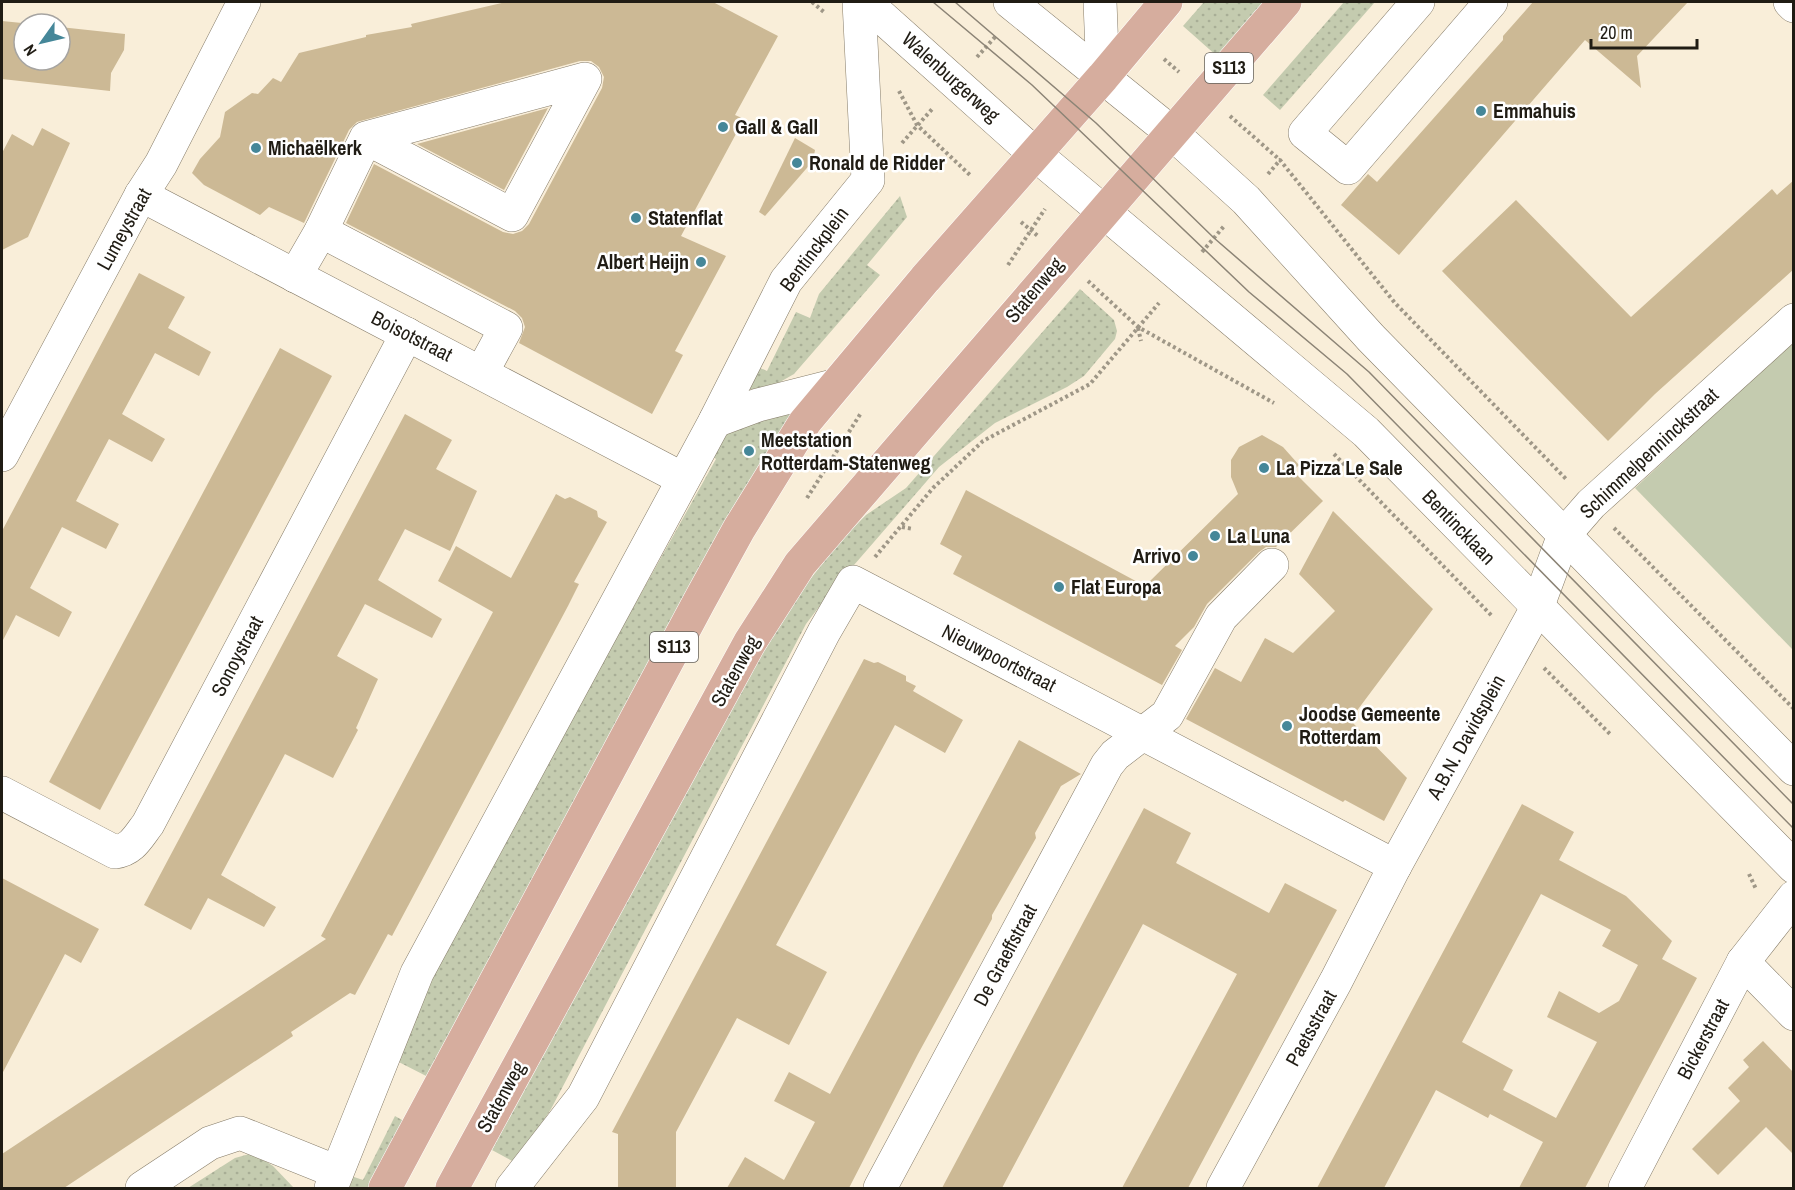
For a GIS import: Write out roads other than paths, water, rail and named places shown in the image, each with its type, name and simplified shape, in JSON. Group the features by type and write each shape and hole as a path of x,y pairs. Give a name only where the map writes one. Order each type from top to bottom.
{"main road":[{"name":"S113","path":"385,1188 739,529 806,422 833,386 994,198 1103,77 1166,2"},
{"name":"S113","path":"1102,212 1285,2"},
{"name":"Statenweg","path":"452,1188 750,642 800,564 1102,212"}],"street":[{"name":"Lumeystraat","path":"2,455 141,195 161,164 244,2"},
{"name":"Bentinckplein","path":"683,479 715,422 786,281 868,180 859,2"},
{"name":"Walenburgerweg","path":"865,2 1035,154"},
{"path":"1010,2 1172,134 1246,200 1371,338 1794,769"},
{"path":"1100,2 1103,77"},
{"path":"1418,2 1305,133 1348,168 1491,2"},
{"path":"1790,2 1794,6"},
{"path":"295,276 321,231 366,138 585,79 512,215 366,138"},
{"path":"1035,154 1102,212"},
{"name":"Boisotstraat","path":"141,195 483,372 683,479"},
{"name":"Bentincklaan","path":"1102,212 1182,276 1273,356 1366,432 1794,867"},
{"path":"321,231 506,328 483,372"},
{"name":"Schimmelpenninckstraat","path":"1537,608 1564,535 1591,504 1794,320"},
{"name":"Sonoystraat","path":"2,793 115,852 124,851 133,845 147,824 407,334"},
{"path":"715,422 758,405 833,386"},
{"path":"142,1188 210,1143 240,1132 334,1180 417,973 683,479"},
{"path":"1145,734 1167,715 1221,617 1272,565"},
{"name":"Nieuwpoortstraat","path":"521,1184 583,1097 824,632 853,582 1395,867"},
{"name":"A.B.N. Davidsplein","path":"1395,867 1537,608"},
{"name":"De Graeffstraat","path":"880,1188 1107,765 1115,755 1145,734"},
{"name":"Paetsstraat","path":"1223,1188 1336,981 1395,867"},
{"name":"Bickerstraat","path":"1624,1188 1752,949 1794,897"},
{"path":"1752,949 1794,1014"}],"tram line":[{"path":"933,2 1032,85 1249,292 1347,374 1794,829"},
{"path":"955,2 1096,123 1214,238 1369,372 1794,805"}],"place":[{"name":"Emmahuis","path":"1481,111"},
{"name":"Gall & Gall","path":"723,127"},
{"name":"Michaëlkerk","path":"256,148"},
{"name":"Ronald de Ridder","path":"797,163"},
{"name":"Statenflat","path":"636,218"},
{"name":"Albert Heijn","path":"701,262"},
{"name":"Meetstation Rotterdam-Statenweg","path":"749,451"},
{"name":"La Pizza Le Sale","path":"1264,468"},
{"name":"La Luna","path":"1215,536"},
{"name":"Arrivo","path":"1193,556"},
{"name":"Flat Europa","path":"1059,587"},
{"name":"Joodse Gemeente Rotterdam","path":"1287,726"}]}
